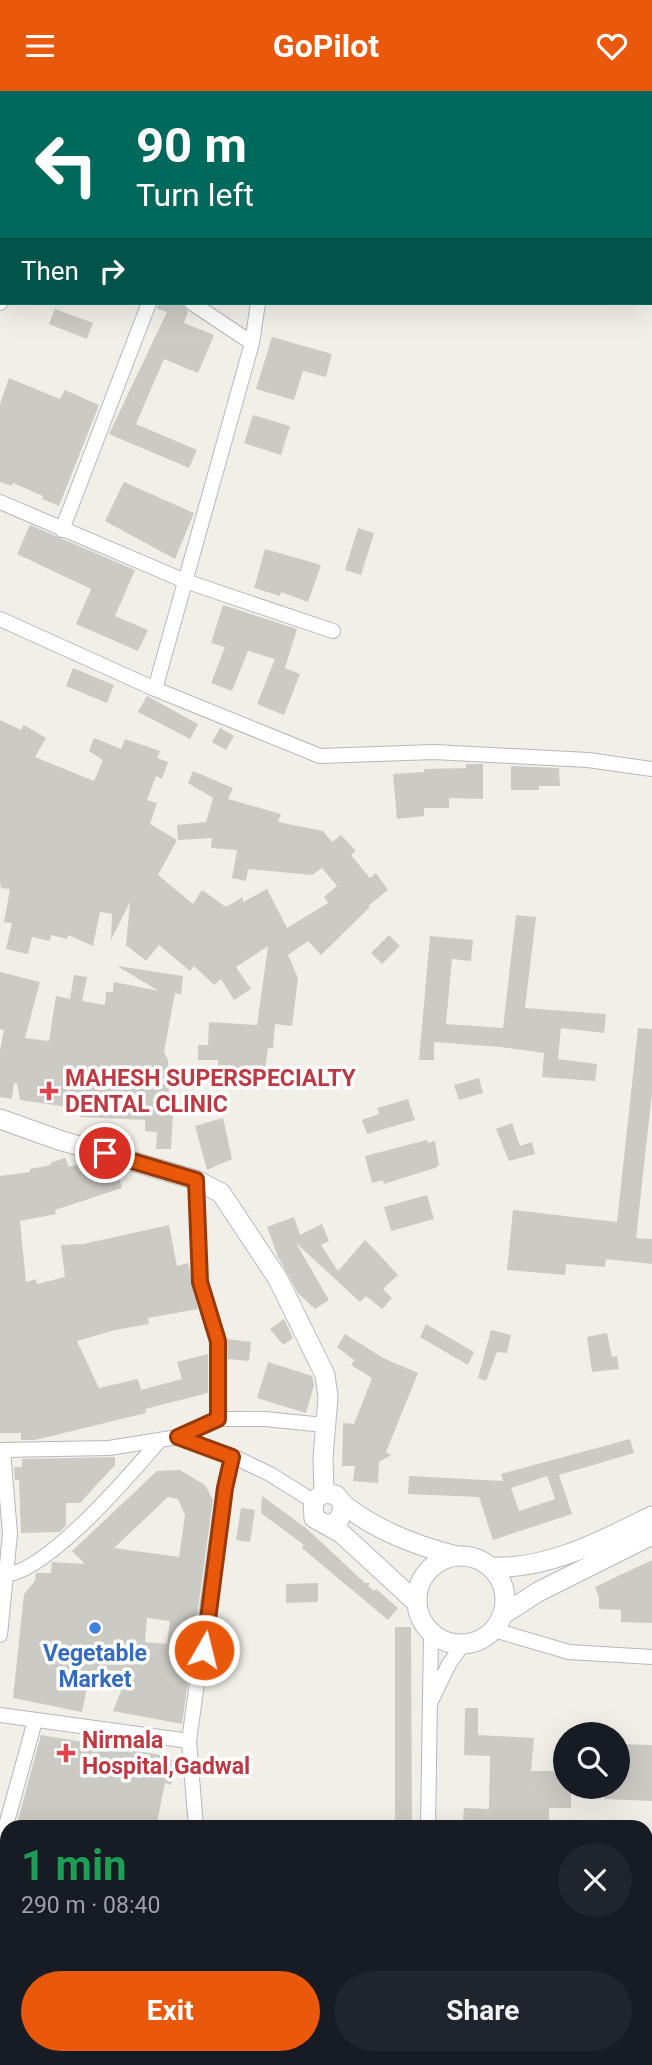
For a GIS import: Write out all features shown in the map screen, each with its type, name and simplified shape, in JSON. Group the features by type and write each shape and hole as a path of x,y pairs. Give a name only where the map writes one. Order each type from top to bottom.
{"main road":[{"path":"0,1119 59,1140 196,1180 221,1193 278,1279 325,1375 328,1397 319,1497 314,1518 329,1525 416,1603"},
{"path":"319,1497 336,1495 363,1520 413,1545 475,1559 490,1567 513,1569 560,1557 652,1517"},
{"path":"329,1525 340,1520 344,1505"},
{"path":"458,1556 441,1561 427,1571 419,1586 416,1603 421,1619 431,1633 446,1642 463,1644 480,1640 530,1596 652,1535"},
{"path":"490,1567 500,1581 505,1598 498,1623"}],"street":[{"path":"62,530 148,305"},
{"path":"195,305 252,343"},
{"path":"155,689 252,343 258,305"},
{"path":"0,502 185,581 333,631"},
{"path":"0,619 155,689 320,756 434,752 588,760 652,769"},
{"path":"196,1180 200,1282 218,1341 218,1419"},
{"path":"0,1635 10,1534 1,1450 109,1448 178,1437 218,1419 265,1419 324,1425"},
{"path":"178,1437 232,1457 319,1497"},
{"path":"4,1575 64,1542 115,1492 160,1440"},
{"path":"195,1820 189,1741 225,1488 232,1457"},
{"path":"498,1623 569,1652 652,1657"},
{"path":"428,1820 431,1633"},
{"path":"429,1706 449,1664 463,1644"},
{"path":"0,1716 189,1741"},
{"path":"8,1820 35,1721"}],"building":[{"path":"158,305 183,305 188,312 184,323 214,335 198,373 164,359 136,424 197,450 189,468 109,434 167,312 157,309"},
{"path":"55,309 93,323 87,339 49,324"},
{"path":"272,337 332,354 326,377 303,371 294,400 256,389"},
{"path":"9,378 60,399 65,390 99,405 59,506 13,483 12,486 0,482 0,404"},
{"path":"253,415 290,426 281,455 244,443"},
{"path":"124,482 194,513 175,559 105,521"},
{"path":"30,525 135,570 115,616 148,630 138,651 76,624 91,589 17,554"},
{"path":"358,528 374,533 361,575 345,570"},
{"path":"265,549 321,565 308,602 281,592 280,596 254,588"},
{"path":"223,605 297,629 285,668 300,674 284,715 257,704 275,659 248,651 232,691 211,683 225,647 211,643"},
{"path":"73,668 114,685 107,703 66,686"},
{"path":"147,696 198,724 190,739 138,712"},
{"path":"0,720 21,730 24,725 46,738 35,757 94,781 103,760 89,751 94,738 121,749 125,739 160,751 157,758 168,762 162,779 156,776 147,800 157,803 150,824 177,840 158,875 193,904 202,890 226,907 243,897 243,902 267,889 287,928 328,903 324,897 337,886 322,868 312,875 248,869 246,881 232,878 237,850 211,848 212,838 178,840 177,825 206,822 213,798 188,783 193,771 233,788 228,799 281,814 278,822 323,831 332,842 341,835 356,851 351,855 370,878 376,873 388,890 368,906 370,907 321,955 308,941 288,955 298,978 292,1026 275,1024 273,1048 268,1048 265,1069 246,1065 245,1080 217,1079 218,1060 198,1060 198,1045 208,1045 209,1022 257,1025 268,946 236,967 251,989 234,1000 221,979 214,985 194,966 190,971 159,945 146,961 126,945 130,902 111,940 112,914 100,912 93,946 68,935 67,939 51,935 50,941 32,937 28,954 6,949 12,923 4,922 10,889 1,888 0,882"},
{"path":"220,728 234,736 226,750 212,742"},
{"path":"466,764 483,764 483,799 449,798 449,808 424,808 424,816 397,819 393,774 424,772 424,769 466,768"},
{"path":"511,766 559,768 560,786 539,786 539,790 511,790"},
{"path":"516,915 536,917 525,1008 606,1014 604,1033 561,1028 558,1059 597,1064 595,1081 542,1077 544,1053 501,1047 434,1042 434,1060 419,1060 430,936 473,940 471,961 452,959 446,1024 503,1028"},
{"path":"389,935 400,946 382,964 371,953"},
{"path":"117,966 183,976 181,994 175,993 164,1052 168,1060 169,1097 174,1097 171,1149 156,1149 157,1132 145,1131 145,1120 80,1117 81,1109 20,1100 17,1083 14,1083 12,1099 0,1097 0,1051 4,1030 0,1029 0,972 40,982 25,1038 49,1041 56,996 70,999 74,975 87,977 82,1001 105,1005 106,992 113,992 114,982 159,991"},
{"path":"638,1028 652,1029 652,1093 636,1238 652,1239 652,1264 606,1259 605,1267 566,1264 565,1275 507,1270 513,1210 617,1222"},
{"path":"479,1078 483,1093 459,1100 454,1085"},
{"path":"408,1099 415,1120 367,1134 362,1120 379,1114 377,1108"},
{"path":"223,1118 232,1159 207,1170 195,1126"},
{"path":"512,1123 520,1146 532,1142 535,1154 509,1161 496,1129"},
{"path":"427,1140 428,1143 435,1141 439,1165 384,1184 383,1180 372,1183 365,1156"},
{"path":"65,1158 69,1167 81,1163 85,1174 99,1171 100,1175 117,1170 122,1188 55,1210 56,1214 20,1221 26,1282 36,1279 37,1284 65,1277 61,1245 83,1244 169,1225 177,1266 188,1263 198,1309 148,1318 149,1324 77,1341 99,1388 138,1379 141,1390 182,1379 177,1362 208,1354 208,1393 145,1409 146,1413 35,1440 21,1440 21,1433 0,1433 0,1176 30,1172 30,1169 51,1165 50,1163"},
{"path":"427,1195 434,1219 391,1231 384,1207"},
{"path":"294,1217 300,1235 322,1224 329,1241 321,1245 338,1271 365,1240 373,1248 398,1275 383,1289 392,1298 382,1309 366,1296 360,1302 296,1243 329,1300 315,1309 298,1293 278,1257 267,1227"},
{"path":"284,1319 293,1338 283,1345 270,1329"},
{"path":"426,1324 474,1352 468,1365 420,1337"},
{"path":"491,1330 511,1335 507,1353 497,1352 486,1381 478,1378"},
{"path":"607,1333 612,1357 617,1356 619,1369 592,1372 587,1337"},
{"path":"345,1334 383,1358 418,1373 386,1452 391,1455 379,1462 378,1483 353,1481 355,1466 342,1466 343,1423 354,1424 372,1378 351,1365 354,1360 337,1347"},
{"path":"227,1339 251,1342 249,1361 228,1359"},
{"path":"268,1362 312,1376 314,1385 306,1413 257,1398"},
{"path":"630,1439 634,1453 559,1475 572,1514 493,1540 479,1497 408,1494 409,1476 503,1481 501,1474","holes":["547,1476 555,1499 519,1511 511,1488"]},
{"path":"115,1457 115,1465 80,1503 66,1503 66,1525 60,1532 21,1533 19,1480 15,1480 14,1467 22,1467 22,1459"},
{"path":"180,1470 205,1485 213,1500 182,1724 113,1711 121,1691 87,1688 82,1712 13,1698 24,1594 35,1581 36,1573 51,1573 52,1562 85,1564 72,1551 157,1471","holes":["168,1497 178,1499 185,1515 179,1557 114,1548","147,1618 170,1621 167,1644 145,1642"]},
{"path":"262,1496 306,1528 365,1583 370,1583 368,1586 374,1591 376,1589 398,1608 388,1620 302,1548 304,1545 261,1513"},
{"path":"241,1508 255,1510 250,1542 236,1540"},
{"path":"652,1560 652,1623 621,1622 621,1610 599,1609 599,1597 595,1587"},
{"path":"318,1583 318,1602 286,1603 286,1584"},
{"path":"395,1627 411,1627 412,1820 395,1820"},
{"path":"465,1708 478,1708 478,1735 534,1738 531,1771 553,1771 553,1799 571,1799 571,1808 549,1808 549,1820 463,1820 464,1808 489,1809 490,1756 464,1755"},
{"path":"41,1735 156,1754 179,1762 171,1785 165,1783 157,1820 18,1820"},
{"path":"630,1744 652,1745 652,1801 604,1799 630,1799"}],"place":[{"name":"MAHESH SUPERSPECIALTY DENTAL CLINIC","path":"49,1091"},
{"name":"Vegetable Market","path":"95,1628"},
{"name":"Nirmala Hospital,Gadwal","path":"66,1753"}],"route":[{"path":"105,1153 196,1180 200,1282 218,1341 218,1419 178,1437 232,1457 225,1488 204,1650"}]}
